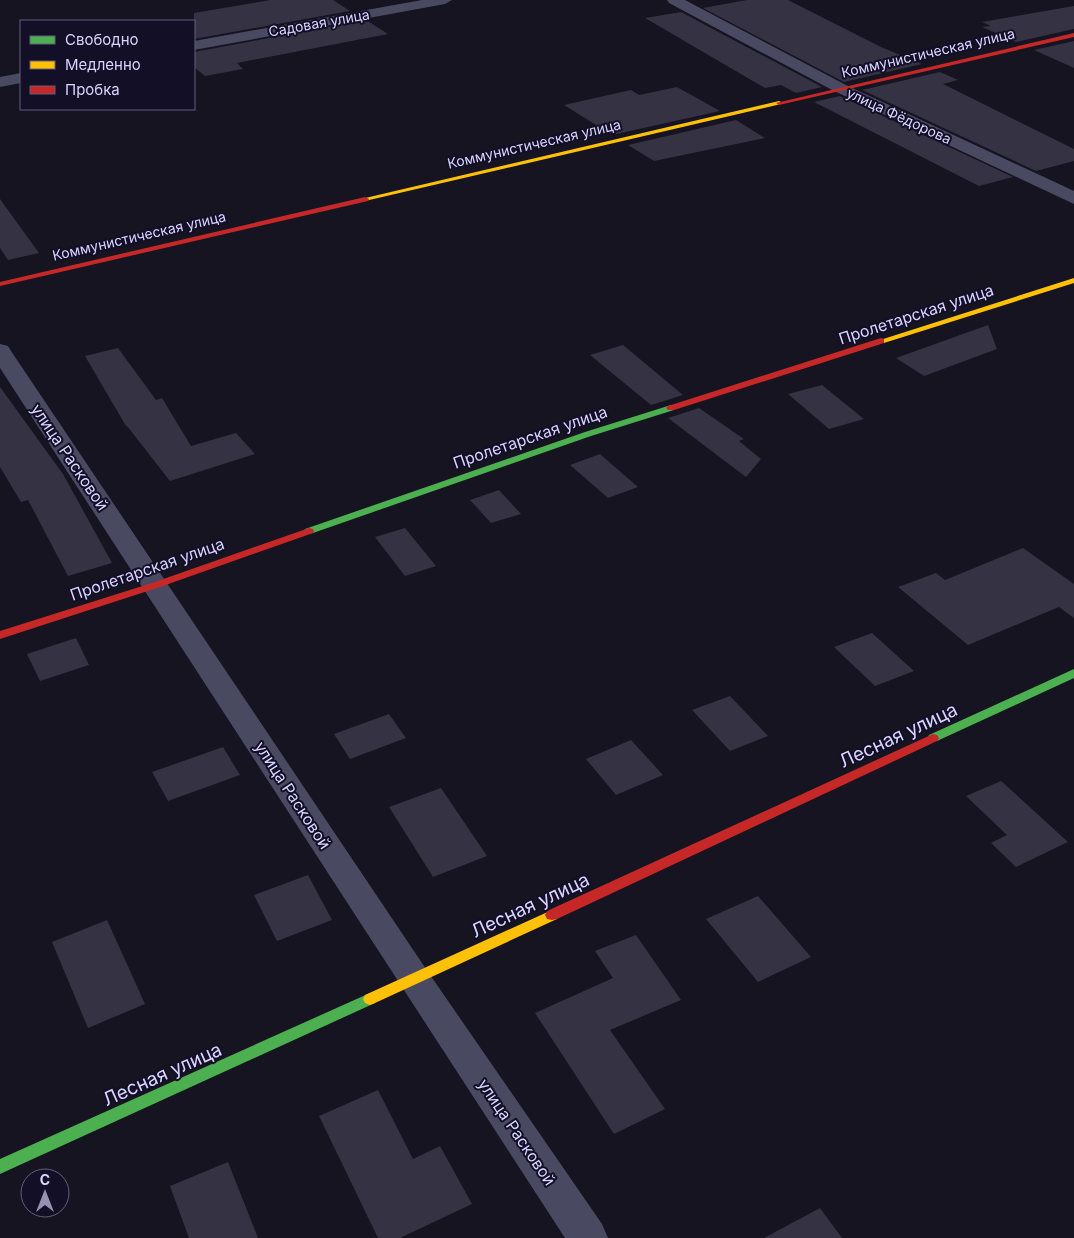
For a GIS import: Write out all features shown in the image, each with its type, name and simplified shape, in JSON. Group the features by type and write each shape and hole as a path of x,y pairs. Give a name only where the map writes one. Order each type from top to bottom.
{"street":[{"name":"Садовая улица","path":"195,46 445,0"},
{"name":"улица Фёдорова","path":"674,0 840,88 1074,198"},
{"name":"Коммунистическая улица","path":"0,284 1074,35"},
{"path":"0,82 20,78"},
{"name":"Пролетарская улица","path":"0,635 156,585 588,434 1074,280"},
{"name":"улица Расковой","path":"0,351 414,979 588,1238"},
{"name":"Лесная улица","path":"0,1167 414,979 1074,673"}],"building":[{"path":"270,0 333,0 350,11 195,39 194,13"},
{"path":"747,0 788,0 881,47 922,64 844,82 703,8"},
{"path":"1074,6 1074,29 1016,42 982,27 991,26 982,22"},
{"path":"681,12 822,87 796,93 781,85 765,88 645,18"},
{"path":"366,20 388,34 237,63 243,69 205,76 195,68 195,52"},
{"path":"1074,41 1074,68 1034,50"},
{"path":"940,72 958,80 943,84 1074,149 1074,161 1036,171 862,90"},
{"path":"677,87 720,111 612,135 564,105 631,90 639,95"},
{"path":"840,96 1013,177 979,186 814,102"},
{"path":"736,120 765,138 654,161 628,145"},
{"path":"0,199 39,253 8,260 0,248"},
{"path":"988,325 997,349 924,376 896,358"},
{"path":"623,345 683,395 651,405 590,355"},
{"path":"118,348 156,400 162,398 191,446 236,433 255,454 170,481 126,426 85,356"},
{"path":"822,385 864,419 829,429 788,394"},
{"path":"0,387 63,474 112,563 68,576 28,500 21,502 0,467"},
{"path":"699,408 744,439 739,441 761,459 746,477 668,418"},
{"path":"600,454 638,487 608,498 570,465"},
{"path":"499,490 521,514 491,523 470,500"},
{"path":"405,528 436,566 405,576 375,537"},
{"path":"1023,548 1074,584 1074,618 1059,607 968,645 898,587 936,573 945,580"},
{"path":"872,633 914,671 875,686 834,647"},
{"path":"76,638 89,665 40,681 27,654"},
{"path":"730,696 768,736 730,751 692,710"},
{"path":"389,714 406,738 350,759 334,734"},
{"path":"631,740 663,775 616,795 586,759"},
{"path":"223,747 240,775 168,801 152,772"},
{"path":"1001,781 1068,842 1016,867 991,843 1007,835 966,796"},
{"path":"441,788 487,856 433,877 389,807"},
{"path":"308,875 332,920 277,941 254,895"},
{"path":"758,896 811,957 758,982 706,919"},
{"path":"107,920 145,1004 88,1028 52,942"},
{"path":"636,935 681,1000 610,1030 665,1109 614,1134 535,1013 613,978 595,951"},
{"path":"378,1090 413,1159 440,1146 472,1204 400,1238 378,1238 319,1116"},
{"path":"228,1162 258,1238 189,1238 170,1186"},
{"path":"820,1208 842,1238 764,1238"}],"traffic: fast":[{"path":"309,531 588,434 671,408"},
{"path":"933,738 1074,673"},
{"path":"0,1167 370,999"}],"traffic: slow":[{"path":"365,199 779,103"},
{"path":"881,341 1074,280"},
{"path":"370,999 552,915"}],"traffic: jam":[{"path":"779,103 1074,35"},
{"path":"0,284 365,199"},
{"path":"671,408 881,341"},
{"path":"0,635 156,585 309,531"},
{"path":"552,915 933,738"}]}
